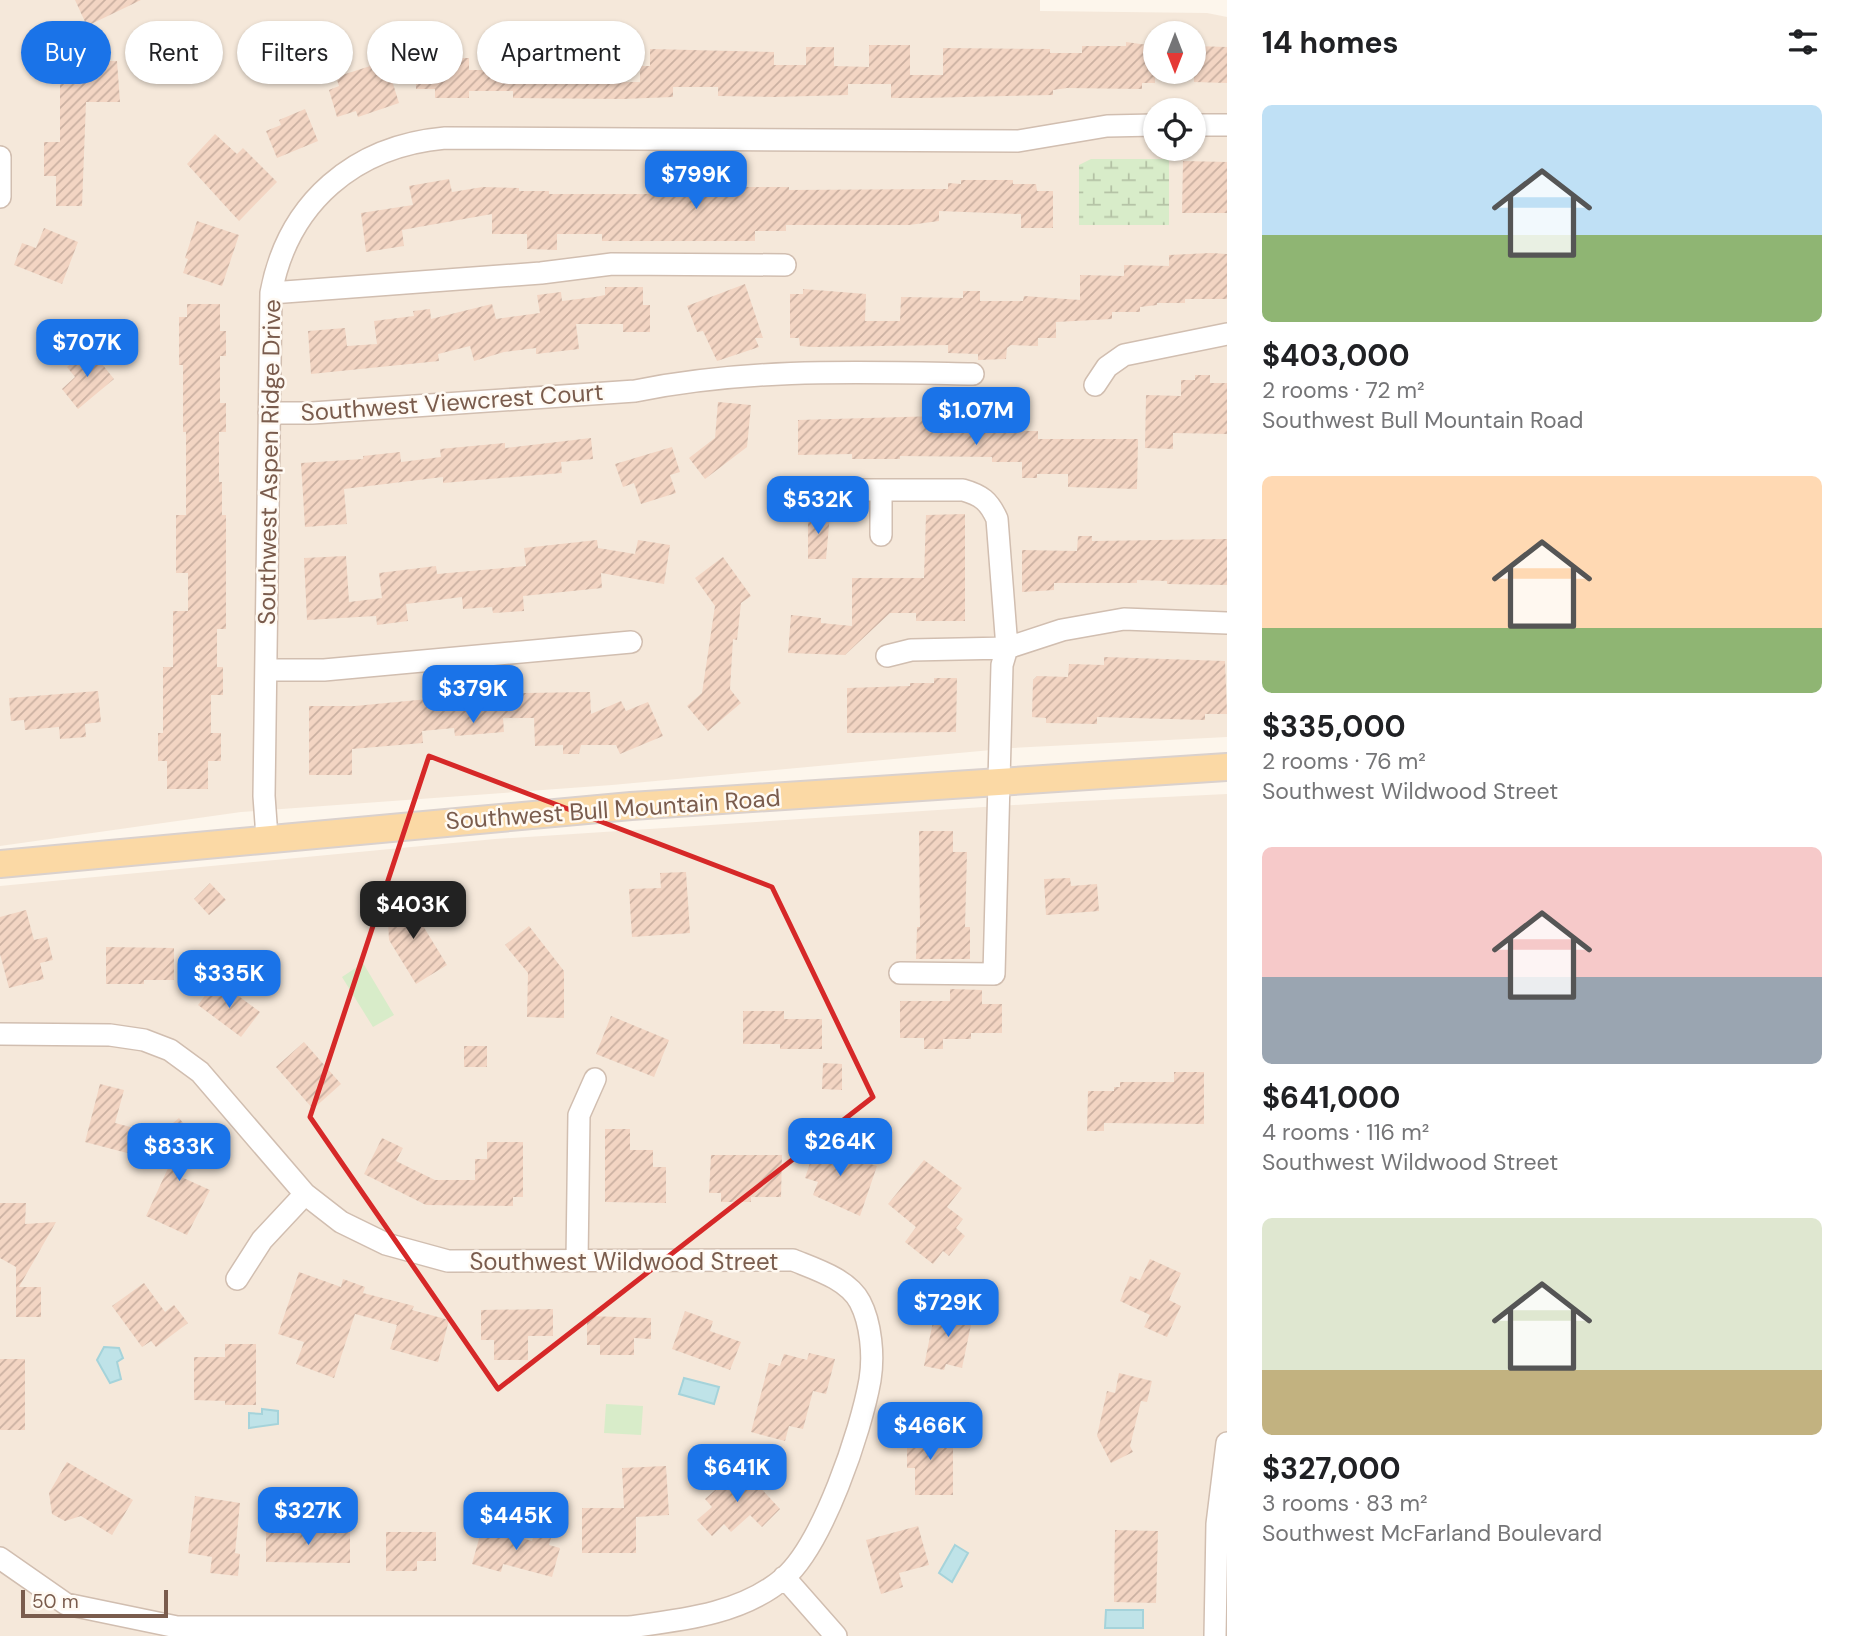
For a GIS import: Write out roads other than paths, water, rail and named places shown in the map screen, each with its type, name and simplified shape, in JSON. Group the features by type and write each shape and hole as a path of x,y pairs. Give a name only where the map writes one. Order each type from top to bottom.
{"main road":[{"name":"Southwest Bull Mountain Road","path":"0,864 645,805 1227,767"}],"street":[{"name":"Southwest Aspen Ridge Drive","path":"267,838 264,796 271,293 276,270 293,231 304,212 326,190 372,155 424,140 1018,141 1107,126 1143,125"},
{"path":"1206,125 1227,125"},
{"path":"0,157 0,197"},
{"path":"271,293 541,273 612,264 785,265"},
{"path":"1095,385 1107,367 1124,355 1227,334"},
{"name":"Southwest Viewcrest Court","path":"269,413 312,413 635,391 686,380 742,374 973,374"},
{"path":"809,490 963,490 979,495 990,504 997,519 1007,648 1002,665 997,782 994,974 900,973"},
{"path":"881,490 881,535"},
{"path":"887,656 911,650 1007,648 1062,631 1114,620 1227,623"},
{"path":"266,670 324,670 631,642"},
{"name":"Southwest Wildwood Street","path":"0,1034 110,1035 144,1040 170,1050 200,1072 305,1194 341,1222 386,1244 442,1259 793,1260 830,1275 859,1300 872,1342 870,1380 839,1487 800,1558 785,1577"},
{"path":"577,1261 579,1115 594,1079"},
{"path":"237,1279 262,1240 305,1194"},
{"path":"1215,1636 1217,1524 1227,1443"},
{"path":"0,1558 66,1604 177,1627 629,1627 691,1619 746,1601 785,1577 836,1636"}],"water":[{"path":"104,1347 119,1348 123,1358 117,1362 121,1379 110,1383 97,1360"},
{"path":"684,1378 719,1387 714,1404 679,1394"},
{"path":"262,1409 278,1411 278,1424 249,1428 249,1413 262,1414"},
{"path":"488,1505 506,1506 509,1509 507,1516 488,1523 479,1522 478,1511"},
{"path":"955,1545 968,1553 952,1582 939,1573"},
{"path":"1106,1610 1143,1610 1143,1628 1105,1628"}]}
